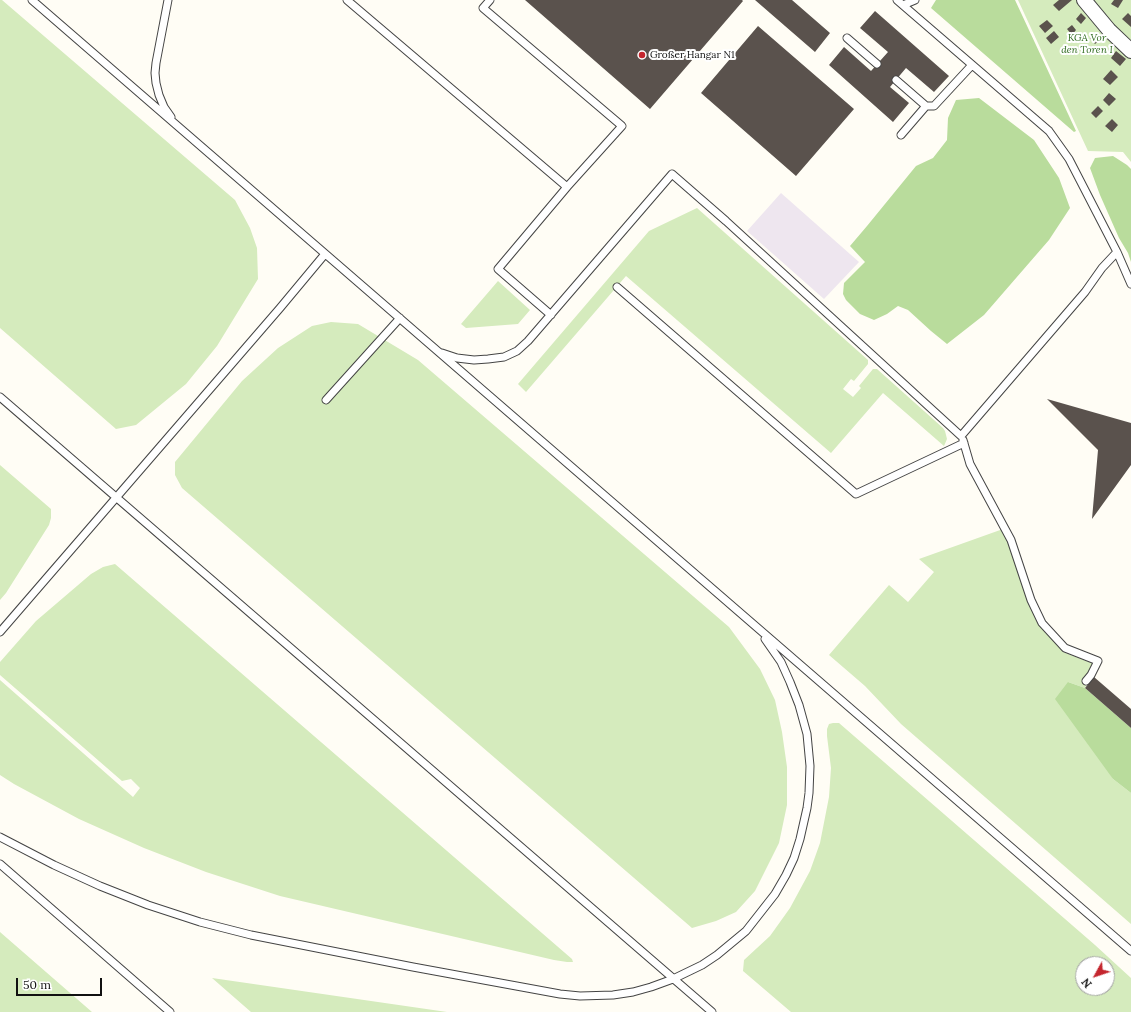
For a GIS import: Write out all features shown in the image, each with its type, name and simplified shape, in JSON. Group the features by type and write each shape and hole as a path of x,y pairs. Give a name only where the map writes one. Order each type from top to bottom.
{"street":[{"path":"1084,0 1109,30 1131,51"}],"lane":[{"path":"32,0 1131,951"},
{"path":"168,0 155,73 156,83 164,107 177,126"},
{"path":"347,0 567,187"},
{"path":"490,0 483,8 622,126 567,187 498,269 551,315"},
{"path":"900,2 915,0"},
{"path":"900,2 1049,131 1069,159 1117,252 1131,284"},
{"path":"847,38 877,64"},
{"path":"896,80 926,106 934,106 972,65"},
{"path":"901,135 926,106"},
{"path":"432,346 441,352 457,358 474,360 504,358 517,351 551,315 672,174 732,227 962,440 970,464 1011,540 1031,600 1042,623 1065,648 1098,661 1092,675 1086,681"},
{"path":"617,287 856,494 962,440 1102,268 1117,252"},
{"path":"0,632 325,254"},
{"path":"326,400 400,318"},
{"path":"0,396 712,1012"},
{"path":"0,837 54,865 107,889 148,905 200,922 252,935 560,994 586,996 613,995 645,989 688,973 717,955 746,931 775,894 786,875 794,858 804,827 809,793 810,766 809,750 803,718 781,662 766,639 752,623"},
{"path":"0,864 170,1012"}],"shaded area":[{"path":"781,193 859,262 824,299 747,231"}],"green space":[{"path":"0,0 2,0 235,200 250,228 257,248 258,279 217,346 186,384 136,425 116,429 0,328"},
{"path":"936,0 1015,0 1076,131 1074,132 931,8"},
{"name":"KGA Vor den Toren I","path":"1018,0 1131,0 1131,162 1123,152 1088,151"},
{"path":"979,98 1034,140 1059,178 1070,208 1049,240 984,315 947,344 908,310 898,306 887,314 874,320 860,314 846,300 843,294 844,283 865,262 850,246 916,166 933,158 947,140 948,118 956,100"},
{"path":"1113,156 1131,169 1131,262 1100,195 1090,168 1095,158"},
{"path":"697,208 868,360 868,364 854,381 851,379 843,389 853,397 861,388 859,386 873,369 877,369 943,428 947,439 944,446 883,393 831,453 626,276 526,392 518,384 649,231"},
{"path":"498,281 530,310 518,324 466,328 461,324"},
{"path":"331,322 358,324 418,360 729,627 760,669 775,700 782,732 787,767 787,805 779,843 755,891 736,912 716,921 692,928 182,488 175,475 175,462 242,381 278,348 312,326"},
{"path":"0,465 51,509 51,518 49,525 0,600"},
{"path":"1003,529 1030,608 1037,620 1063,652 1094,664 1090,672 1083,679 1087,684 1085,688 1068,682 1113,779 1131,793 1131,924 901,724 865,686 829,655 889,585 908,602 934,572 919,559"},
{"path":"115,564 572,959 573,962 554,960 280,896 206,872 144,848 79,819 0,775 0,680 133,797 140,788 131,779 122,781 0,675 0,662 36,621 91,574 103,567"},
{"path":"1068,682 1085,688 1131,728 1131,793 1113,779 1055,699"},
{"path":"839,723 1107,956 1075,956 1075,996 1115,996 1115,963 1131,978 1131,1012 791,1012 743,971 744,960 770,936 790,908 810,871 820,843 829,797 831,768 827,729 829,724"},
{"path":"0,932 92,1012 0,1012"},
{"path":"212,978 447,1012 251,1012"}],"building":[{"name":"Großer Hangar N1","path":"525,0 742,0 743,1 650,109"},
{"path":"755,0 792,0 830,33 815,52"},
{"path":"1059,0 1072,0 1059,11 1053,5"},
{"path":"1114,0 1123,0 1118,8 1111,4"},
{"path":"875,11 949,76 934,92 906,68 890,87 909,103 893,122 829,65 844,47 871,71 888,52 860,28"},
{"path":"1081,13 1086,18 1081,24 1076,19"},
{"path":"1128,13 1131,16 1131,27 1122,19"},
{"path":"1047,20 1053,26 1045,33 1039,26"},
{"path":"1072,25 1076,30 1072,35 1067,29"},
{"path":"758,26 854,109 796,176 701,93"},
{"path":"1054,31 1059,37 1051,44 1046,38"},
{"path":"1097,32 1102,38 1095,44 1090,38"},
{"path":"1116,51 1126,59 1120,66 1111,58"},
{"path":"1111,70 1118,77 1110,85 1103,79"},
{"path":"1109,93 1116,99 1109,106 1103,100"},
{"path":"1098,106 1103,111 1096,118 1091,113"},
{"path":"1112,119 1118,125 1112,132 1105,126"},
{"path":"1047,399 1131,423 1131,465 1092,519 1098,450"},
{"path":"1094,677 1131,709 1131,728 1085,688"}],"place":[{"name":"Großer Hangar N1","path":"642,55"}]}
